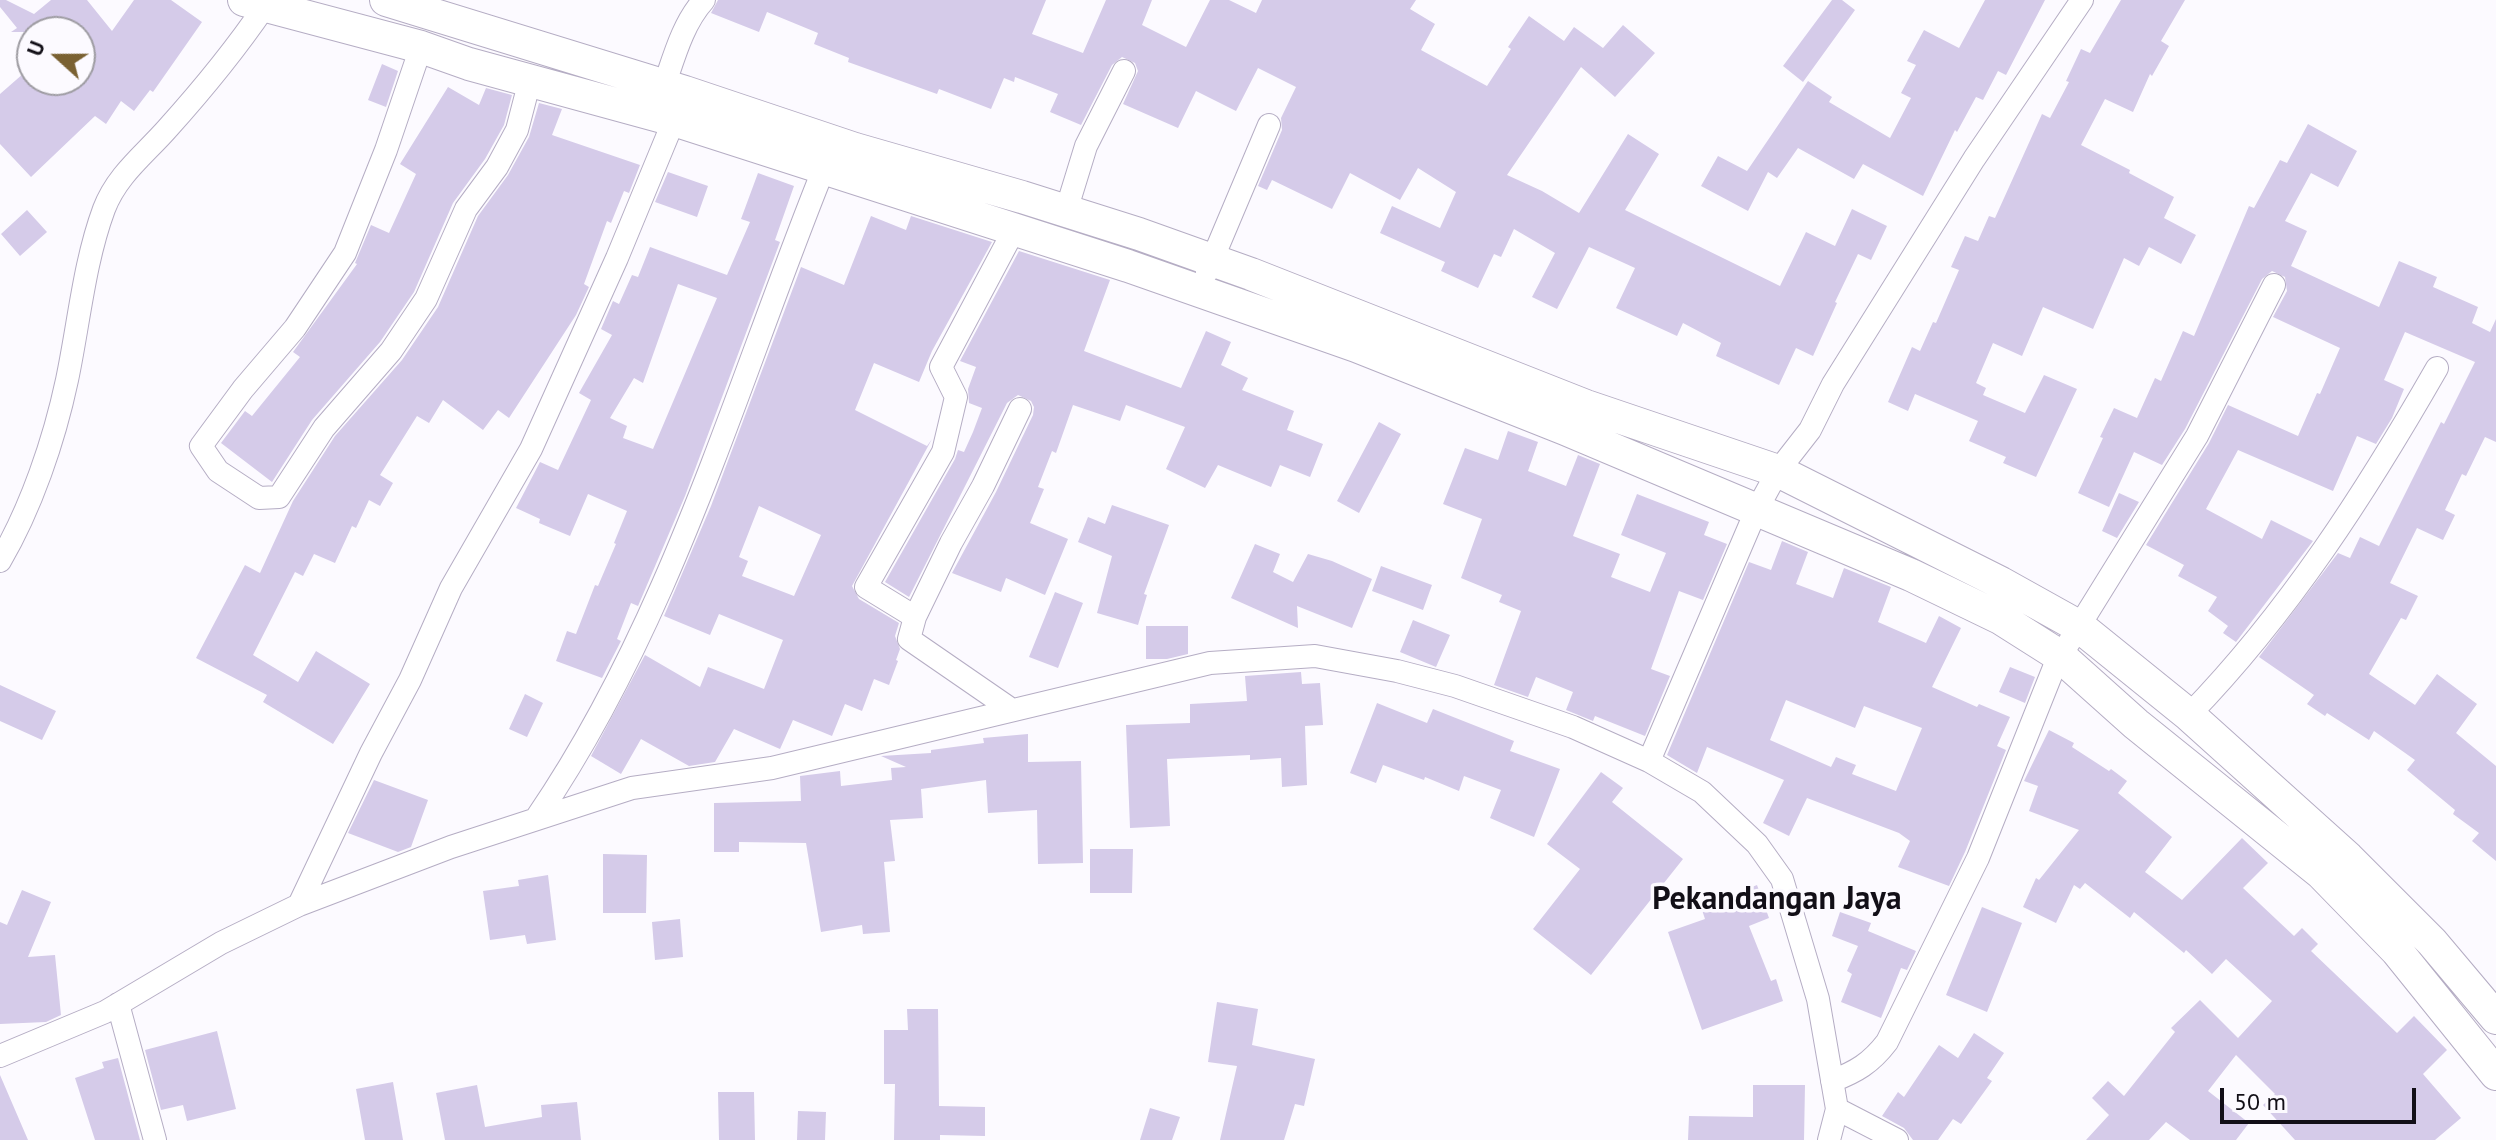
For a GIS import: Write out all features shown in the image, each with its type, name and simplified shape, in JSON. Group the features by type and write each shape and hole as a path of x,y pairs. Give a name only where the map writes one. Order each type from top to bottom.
{"main road":[{"path":"386,0 452,11 666,81 855,149 1068,202 1215,250 1571,415 1756,511 1911,575 2000,618 2054,667 2136,724 2321,873 2397,951 2496,1074"},
{"path":"258,2 421,47 672,126 824,168 1571,415 1778,471 2001,583 2080,627 2189,715 2348,858 2432,942 2496,1018"}],"street":[{"path":"666,81 682,36 696,8 704,0"},
{"path":"1649,761 1756,511 1778,471 1810,430 1833,384 1974,159 2082,0"},
{"path":"0,561 16,534 37,482 67,383 92,246 105,207 120,177 165,132 227,61 258,2"},
{"path":"421,47 386,150 345,253 295,328 243,389 201,446 218,471 259,498 279,497 324,428 391,351 426,299 466,209 497,167 517,130 530,80"},
{"path":"1068,202 1086,146 1124,71"},
{"path":"1199,291 1269,125"},
{"path":"299,905 371,753 410,680 451,588 531,449 617,258 672,126"},
{"path":"537,817 570,769 636,643 708,476 824,168"},
{"path":"915,617 866,587 943,452 956,397 941,367 1014,230"},
{"path":"1832,1081 1859,1071 1875,1058 1887,1042 1978,858 2054,667 2197,436 2274,285"},
{"path":"2189,715 2241,659 2308,575 2386,458 2437,368"},
{"path":"1012,710 909,639 915,617 1020,409"},
{"path":"0,1056 118,1004 221,943 299,905 451,847 632,788 772,768 1210,663 1315,656 1397,671 1455,686 1573,727 1649,761 1702,792 1757,844 1782,879 1818,999 1837,1109 1829,1140"},
{"path":"118,1004 155,1140"},
{"path":"1837,1109 1897,1140"}],"building":[{"path":"0,0 6,0 34,14 51,0 87,0 112,31 134,0 171,0 202,22 153,92 150,90 134,111 121,101 106,124 95,116 31,177 0,144 0,94 16,80 16,96 96,96 96,16 16,16 16,27 0,7"},
{"path":"718,0 1046,0 1032,34 1083,53 1106,0 1152,0 1142,25 1186,47 1210,0 1229,0 1256,13 1262,0 1416,0 1410,9 1435,24 1421,50 1487,86 1529,16 1564,41 1574,27 1603,48 1623,25 1655,53 1615,97 1581,67 1507,175 1579,213 1628,134 1659,154 1625,210 1780,286 1806,232 1835,246 1852,209 1887,226 1871,260 1858,254 1813,356 1796,348 1779,385 1716,356 1721,343 1683,323 1677,336 1616,308 1635,268 1589,247 1557,309 1532,297 1555,253 1514,229 1501,257 1494,254 1478,288 1441,271 1445,262 1380,233 1392,206 1440,228 1456,192 1418,168 1400,200 1350,173 1332,209 1272,180 1267,190 1258,186 1282,130 1281,118 1296,87 1258,68 1236,111 1196,91 1178,128 1123,104 1138,71 1135,63 1122,57 1112,65 1081,125 1050,112 1058,94 1015,77 1014,82 1004,78 991,109 939,89 937,94 848,62 849,58 814,44 818,33 767,12 759,32 711,13"},
{"path":"1832,0 1842,0 1855,10 1803,82 1783,66"},
{"path":"1985,0 2045,0 2006,75 1998,71 1983,100 1976,97 1957,132 1955,130 1923,196 1863,164 1854,179 1798,148 1777,178 1768,172 1748,211 1701,186 1718,156 1747,171 1808,81 1832,97 1829,102 1890,138 1911,98 1901,93 1916,65 1907,61 1924,30 1959,48"},
{"path":"2121,0 2185,0 2161,41 2169,46 2152,76 2150,74 2133,112 2105,99 2081,145 2174,197 2164,218 2196,235 2181,264 2149,247 2139,266 2124,258 2093,329 2043,307 2022,356 1993,343 1976,383 1986,388 1983,395 2025,413 2044,375 2077,389 2036,477 2003,463 2006,457 1969,441 1978,421 1915,394 1908,411 1888,402 1912,347 1920,351 1933,322 1936,323 1959,270 1951,267 1965,236 1978,241 1989,216 1995,218 2042,114 2050,118 2069,82 2066,81 2081,49 2090,53"},
{"path":"382,64 398,71 386,107 368,100"},
{"path":"448,87 479,105 486,88 512,95 504,125 485,159 453,203 414,292 380,342 312,420 272,482 221,443 245,411 252,416 300,357 293,352 357,264 371,225 389,233 416,174 400,164"},
{"path":"539,103 562,109 552,135 640,165 629,193 624,191 611,223 607,221 584,284 589,287 576,315 509,418 498,410 483,430 443,400 429,423 417,416 380,475 393,483 380,506 369,500 356,528 352,526 335,563 314,554 303,576 295,572 253,655 298,682 316,651 370,684 333,744 263,702 267,695 196,658 245,565 260,573 293,501 335,436 402,360 438,307 478,216 508,175 529,137"},
{"path":"2308,124 2357,151 2338,187 2311,173 2285,221 2307,231 2291,266 2379,307 2399,261 2437,277 2433,287 2478,307 2472,323 2490,332 2496,319 2496,442 2485,437 2466,476 2462,474 2445,510 2455,515 2443,540 2417,528 2390,583 2418,596 2406,620 2401,618 2369,674 2415,705 2437,674 2477,704 2456,733 2496,766 2496,861 2472,841 2479,833 2453,814 2455,810 2407,770 2415,760 2374,731 2369,740 2327,713 2325,716 2307,704 2314,695 2259,657 2338,553 2350,558 2360,537 2379,546 2475,362 2405,332 2384,380 2404,389 2392,418 2376,444 2357,436 2333,491 2238,450 2206,509 2262,539 2271,520 2313,541 2236,642 2223,633 2228,626 2208,611 2217,597 2178,576 2184,565 2146,545 2209,443 2228,405 2298,436 2317,393 2320,394 2340,348 2273,317 2287,291 2285,277 2272,271 2262,279 2185,429 2162,465 2134,452 2109,507 2078,493 2114,408 2137,418 2155,378 2161,381 2183,331 2194,336 2249,206 2254,208 2280,160 2287,163"},
{"path":"668,172 708,186 697,217 655,202"},
{"path":"758,173 794,186 775,240 780,242 685,496 638,606 631,603 617,639 621,641 602,678 556,661 567,631 576,634 595,585 598,586 616,544 627,511 588,494 570,536 539,523 540,519 516,508 540,462 558,470 591,400 579,393 612,335 601,329 613,301 619,304 632,275 638,277 650,247 727,275 750,222 741,219","holes":["678,284 717,298 653,449 623,438 627,426 610,418 634,378 643,383"]},
{"path":"27,210 47,232 20,256 1,234"},
{"path":"871,216 906,230 911,216 992,242 932,351 919,382 874,363 855,410 927,446 932,439 852,586 859,599 899,623 895,636 900,649 889,685 874,679 862,711 845,704 832,736 793,720 780,749 734,729 715,762 689,766 641,739 621,774 591,756 645,655 700,687 708,667 764,689 783,640 719,614 710,635 664,616 711,506 801,267 844,285","holes":["759,506 821,535 794,596 742,576 748,561 739,557"]},
{"path":"1019,251 1110,280 1084,351 1181,388 1206,331 1231,342 1221,365 1248,378 1242,390 1294,411 1287,430 1323,444 1310,477 1280,465 1271,487 1218,465 1205,488 1166,469 1185,427 1126,405 1120,421 1073,405 1056,453 1052,451 1038,487 1044,489 1030,523 1068,539 1045,595 1006,578 1001,592 952,573 1033,415 1031,401 1018,395 1007,403 909,597 885,582 958,450 964,452 973,432 982,408 969,403 968,389 976,367 960,361"},
{"path":"1379,422 1401,434 1359,513 1337,501"},
{"path":"1508,431 1538,442 1528,471 1566,486 1578,455 1600,464 1573,536 1620,554 1611,577 1650,592 1666,553 1621,535 1637,494 1709,522 1704,535 1727,544 1703,600 1679,591 1651,669 1670,676 1645,736 1595,716 1593,721 1566,710 1573,692 1536,677 1528,697 1494,685 1521,611 1499,602 1502,595 1461,578 1482,519 1443,504 1465,448 1498,460"},
{"path":"2119,493 2139,502 2117,538 2102,531"},
{"path":"1112,505 1169,525 1144,594 1147,595 1138,625 1097,613 1112,556 1078,542 1088,517 1105,524"},
{"path":"1782,541 1808,552 1796,584 1833,598 1844,568 1891,587 1878,622 1926,643 1939,616 1961,628 1932,687 1977,707 1979,704 2010,717 1997,746 2006,750 1949,886 1898,867 1910,841 1899,833 1807,798 1789,836 1763,823 1784,780 1707,747 1697,773 1667,755 1749,562 1771,570","holes":["1786,700 1855,728 1864,706 1922,728 1896,791 1852,774 1856,765 1836,757 1831,767 1770,740"]},
{"path":"1255,544 1280,554 1273,572 1293,582 1308,554 1372,579 1352,628 1297,606 1298,628 1231,598"},
{"path":"1381,566 1432,585 1423,610 1372,591"},
{"path":"1055,592 1083,603 1058,668 1029,657"},
{"path":"1413,620 1450,635 1436,667 1400,652"},
{"path":"1146,626 1188,626 1188,654 1167,659 1146,659"},
{"path":"2010,667 2035,677 2025,703 1999,692"},
{"path":"1301,672 1302,684 1320,683 1323,725 1305,726 1307,785 1282,787 1281,758 1250,760 1250,755 1167,759 1170,826 1130,828 1126,725 1190,723 1190,704 1247,701 1245,676"},
{"path":"0,685 56,711 42,740 0,721"},
{"path":"525,694 543,703 527,737 509,729"},
{"path":"1377,703 1427,723 1433,709 1514,741 1510,751 1560,769 1534,837 1490,818 1501,790 1464,776 1459,791 1383,765 1376,783 1350,773"},
{"path":"2049,730 2074,743 2072,747 2127,781 2118,793 2172,837 2145,872 2182,900 2242,838 2268,863 2243,888 2294,936 2302,928 2318,944 2311,951 2397,1033 2414,1016 2447,1050 2423,1074 2461,1118 2435,1140 2295,1140 2263,1105 2275,1094 2236,1055 2208,1091 2249,1123 2236,1140 2190,1140 2166,1122 2149,1140 2086,1140 2109,1115 2092,1098 2108,1081 2124,1096 2175,1032 2171,1028 2200,1000 2238,1038 2272,1001 2226,959 2212,974 2186,950 2184,953 2134,912 2130,918 2085,883 2080,889 2074,885 2056,923 2023,907 2036,878 2039,880 2079,830 2029,811 2038,786 2024,781"},
{"path":"1028,734 1028,762 1081,761 1083,863 1038,864 1037,810 988,813 986,780 921,789 923,818 890,820 895,861 884,862 890,932 863,934 862,925 821,932 806,843 739,842 739,852 714,852 714,803 801,801 800,776 840,771 841,786 892,780 891,768 906,767 881,756 931,753 931,750 984,743 983,738"},
{"path":"1601,772 1623,788 1612,802 1683,859 1591,975 1533,929 1580,869 1547,844"},
{"path":"374,780 428,800 411,847 398,852 348,833"},
{"path":"1090,849 1133,849 1132,893 1090,893"},
{"path":"603,854 647,855 646,913 603,913"},
{"path":"548,875 556,940 527,944 525,935 490,940 483,891 519,886 518,880"},
{"path":"1757,885 1769,918 1749,926 1771,981 1776,979 1783,1001 1702,1030 1668,932 1705,919 1701,907"},
{"path":"22,890 51,902 28,957 55,955 61,1015 46,1022 0,1024 0,922 7,925"},
{"path":"1982,907 2022,923 1987,1012 1946,995"},
{"path":"1840,912 1871,923 1868,931 1916,951 1907,970 1901,968 1881,1018 1841,1002 1852,974 1847,971 1858,946 1832,936"},
{"path":"680,919 683,957 655,960 652,922"},
{"path":"1217,1002 1258,1009 1252,1045 1315,1059 1304,1106 1295,1104 1284,1140 1220,1140 1237,1066 1208,1062"},
{"path":"907,1009 938,1009 939,1106 985,1107 985,1136 940,1135 940,1140 894,1140 895,1084 884,1084 884,1030 908,1030"},
{"path":"217,1031 236,1109 187,1121 183,1105 161,1110 145,1050"},
{"path":"1974,1033 2004,1053 1987,1078 1992,1081 1961,1124 1953,1119 1938,1140 1913,1140 1904,1128 1882,1116 1898,1092 1904,1097 1939,1045 1958,1058"},
{"path":"118,1058 140,1140 95,1140 75,1078 104,1068 102,1062"},
{"path":"0,1075 28,1140 0,1140"},
{"path":"393,1082 403,1140 365,1140 356,1089"},
{"path":"477,1085 485,1127 542,1117 541,1105 577,1102 581,1140 445,1140 436,1093"},
{"path":"1753,1085 1805,1085 1804,1140 1688,1140 1689,1116 1753,1117"},
{"path":"718,1092 754,1092 755,1140 719,1140"},
{"path":"1150,1108 1180,1117 1172,1140 1140,1140"},
{"path":"798,1111 826,1112 825,1140 797,1140"}],"district":[{"name":"Pekandangan Jaya","path":"1777,900"}]}
